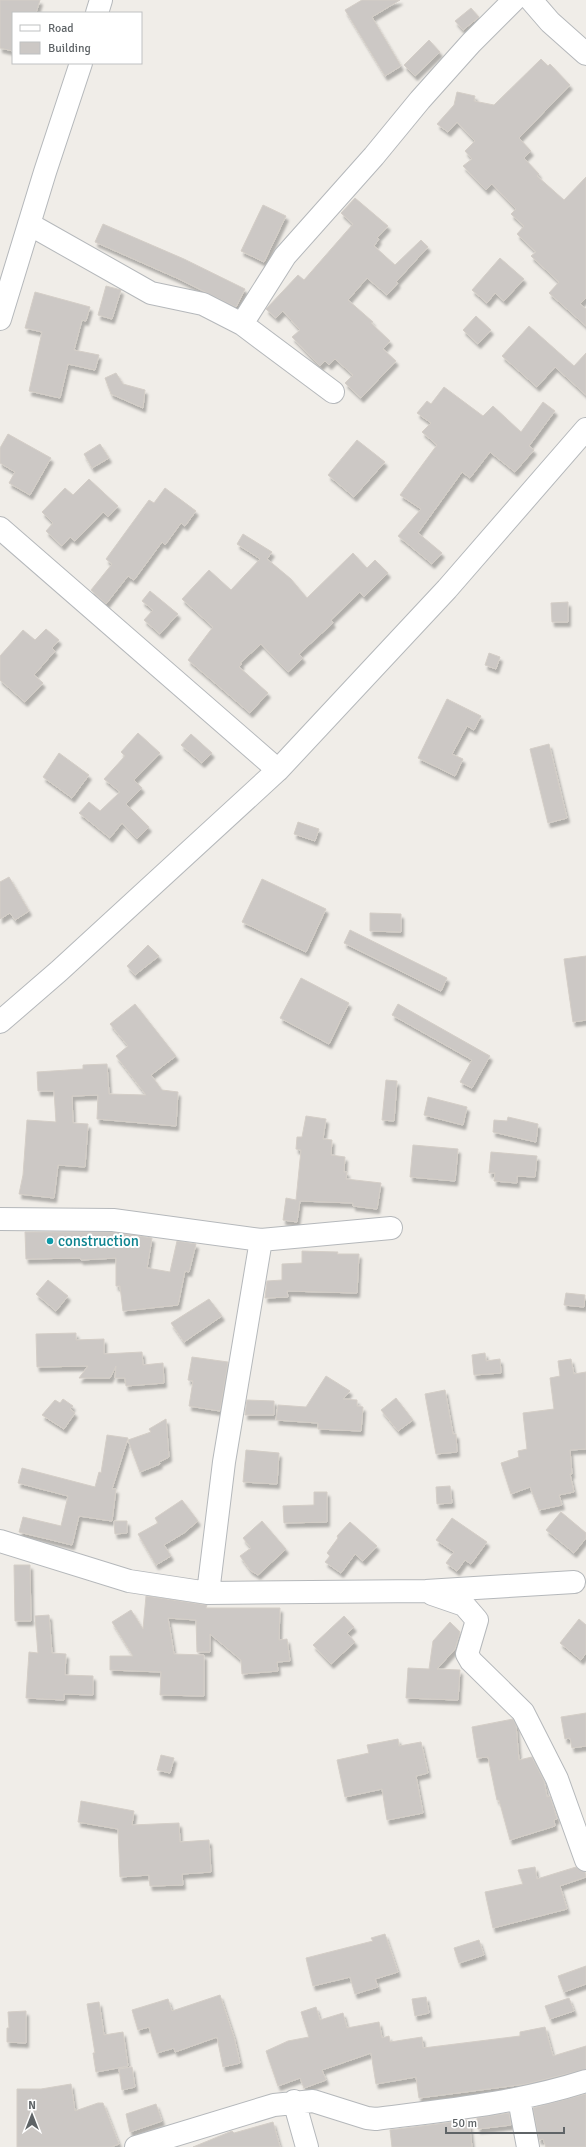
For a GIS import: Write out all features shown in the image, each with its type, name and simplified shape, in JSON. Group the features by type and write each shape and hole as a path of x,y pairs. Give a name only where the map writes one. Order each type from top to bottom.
{"street":[{"path":"97,12 101,0"},
{"path":"242,324 285,256 374,156 420,100 471,43 514,0"},
{"path":"531,0 550,22 586,54"},
{"path":"0,319 29,224 82,64"},
{"path":"29,224 151,293 203,304 242,324 333,392"},
{"path":"0,1022 59,971 278,770 447,589 586,429"},
{"path":"0,528 278,770"},
{"path":"0,1219 113,1220 261,1240 391,1228"},
{"path":"208,1593 224,1462 261,1240"},
{"path":"0,1541 130,1582 208,1593 426,1591 574,1582"},
{"path":"426,1591 464,1606 477,1620 467,1654 471,1661 523,1712 557,1779 586,1860"},
{"path":"136,2147 274,2105 294,2101 313,2100 367,2118 376,2119 519,2099 555,2091 586,2081"},
{"path":"519,2099 528,2147"},
{"path":"294,2101 307,2147"}],"building":[{"path":"0,0 40,0 36,12 12,12 12,51 0,48"},
{"path":"362,0 400,0 372,17 401,66 385,76 345,10"},
{"path":"471,8 479,17 463,30 455,21"},
{"path":"429,40 440,52 415,76 404,65"},
{"path":"541,59 548,66 550,64 570,85 519,138 531,151 524,158 539,174 537,176 564,200 586,177 586,298 580,304 586,309 586,326 549,293 559,282 531,256 536,252 517,234 524,226 511,214 516,209 492,184 486,190 463,166 472,159 465,151 475,141 457,122 448,132 437,124 454,105 457,92 475,96 474,101 494,105"},
{"path":"355,198 388,226 377,238 379,239 374,246 395,265 421,240 428,247 396,282 398,283 387,295 367,278 348,300 373,322 371,323 390,341 383,349 396,361 361,398 345,383 353,375 335,359 329,365 325,361 320,366 292,337 300,330 283,311 276,318 266,309 298,275 304,280 353,224 341,213"},
{"path":"263,205 286,216 264,262 241,251"},
{"path":"103,224 184,259 245,289 236,307 179,279 95,242"},
{"path":"500,258 524,279 504,301 495,293 487,303 472,290"},
{"path":"106,286 121,290 112,319 98,315"},
{"path":"35,292 90,307 86,321 82,320 74,350 99,355 95,370 68,364 60,398 29,391 42,332 25,328"},
{"path":"476,316 491,330 478,344 463,330"},
{"path":"529,326 574,366 586,353 586,395 555,367 537,387 502,356"},
{"path":"116,373 123,384 145,390 143,408 111,394 105,378"},
{"path":"444,387 483,416 493,406 521,432 543,402 555,411 529,446 534,450 515,472 490,452 470,478 462,472 418,533 442,553 432,564 398,536 421,509 400,495 437,445 422,432 431,423 417,413 427,401 431,404"},
{"path":"8,434 51,458 30,495 9,483 15,472 0,463 0,448"},
{"path":"357,440 385,462 354,497 328,475"},
{"path":"100,444 109,458 92,468 84,454"},
{"path":"89,479 118,506 108,517 103,512 75,541 70,537 62,546 46,531 53,523 42,512 65,488 73,495"},
{"path":"165,488 196,511 185,526 181,523 165,545 162,542 134,580 128,576 106,604 91,590 112,564 106,559 149,500 154,503"},
{"path":"243,534 272,552 267,559 291,579 307,598 353,553 367,568 375,560 388,573 364,597 360,592 331,620 333,623 299,654 303,658 288,672 261,644 240,663 242,664 239,667 268,693 250,713 188,660 213,627 182,599 209,570 231,590 260,559 237,544"},
{"path":"150,591 178,614 160,634 144,620 153,610 142,601"},
{"path":"568,602 568,622 552,622 551,603"},
{"path":"46,629 59,640 52,648 55,651 34,675 43,683 25,702 0,680 0,656 23,630 35,640"},
{"path":"489,653 500,657 496,669 485,665"},
{"path":"447,699 481,716 474,730 467,726 452,754 463,759 455,776 418,758"},
{"path":"138,733 160,753 134,780 142,788 126,804 149,827 137,839 122,823 110,838 79,813 89,802 100,811 120,792 104,779 125,756 121,752"},
{"path":"191,734 212,753 202,763 181,745"},
{"path":"549,744 567,818 548,823 530,749"},
{"path":"59,753 89,775 72,798 43,777"},
{"path":"298,822 319,829 315,841 294,834"},
{"path":"9,877 29,911 15,920 10,913 0,919 0,882"},
{"path":"262,879 326,909 306,952 242,922"},
{"path":"370,913 401,914 401,932 370,931"},
{"path":"350,930 447,978 441,991 344,943"},
{"path":"148,945 159,956 135,975 127,966"},
{"path":"586,956 586,1020 573,1022 564,959"},
{"path":"301,978 349,1003 329,1044 280,1018"},
{"path":"135,1004 176,1056 151,1075 162,1090 178,1092 176,1126 97,1119 98,1095 72,1096 73,1123 88,1124 85,1167 58,1165 54,1198 19,1194 23,1175 27,1120 56,1122 54,1091 38,1091 37,1072 83,1069 83,1065 107,1064 109,1094 146,1095 116,1056 128,1046 110,1024"},
{"path":"398,1004 490,1056 472,1088 460,1082 472,1060 392,1015"},
{"path":"386,1080 397,1081 394,1121 382,1120"},
{"path":"428,1097 467,1107 463,1125 424,1115"},
{"path":"306,1116 326,1119 323,1139 332,1140 331,1155 345,1157 344,1172 347,1172 346,1179 381,1183 377,1209 353,1206 353,1203 300,1201 297,1222 283,1220 286,1198 296,1200 301,1150 296,1149 297,1137 302,1137"},
{"path":"508,1117 538,1124 536,1142 493,1132 494,1120 507,1121"},
{"path":"413,1145 458,1149 455,1181 410,1177"},
{"path":"491,1152 537,1156 535,1177 517,1176 517,1183 494,1181 495,1173 489,1173"},
{"path":"25,1232 112,1232 152,1238 147,1268 170,1272 177,1241 196,1244 189,1272 185,1271 178,1305 123,1311 120,1286 116,1286 116,1258 81,1260 80,1258 26,1259"},
{"path":"302,1251 359,1254 357,1293 287,1291 288,1297 265,1298 267,1281 282,1280 282,1264 302,1263"},
{"path":"48,1280 68,1296 56,1311 36,1294"},
{"path":"566,1293 585,1295 584,1307 564,1305"},
{"path":"209,1299 222,1316 184,1342 171,1323"},
{"path":"76,1333 76,1340 104,1339 104,1354 142,1352 143,1365 163,1363 164,1383 126,1386 125,1378 115,1378 116,1366 110,1378 79,1378 88,1366 37,1367 36,1334"},
{"path":"485,1353 486,1361 500,1359 501,1373 474,1375 472,1355"},
{"path":"192,1357 228,1362 220,1411 189,1406 193,1381 188,1380"},
{"path":"571,1359 574,1374 586,1372 586,1449 570,1450 572,1474 570,1474 574,1492 559,1495 562,1505 539,1510 530,1487 511,1494 501,1463 519,1457 518,1451 527,1449 523,1413 554,1409 550,1378 560,1376 558,1361"},
{"path":"326,1376 350,1391 343,1399 357,1400 357,1406 363,1407 361,1431 318,1429 318,1423 276,1420 278,1405 306,1407"},
{"path":"445,1390 453,1434 456,1434 457,1452 436,1454 425,1394"},
{"path":"396,1398 413,1420 398,1431 381,1410"},
{"path":"63,1399 73,1406 70,1409 75,1413 64,1429 42,1415 55,1400 60,1403"},
{"path":"247,1400 274,1401 274,1415 245,1415"},
{"path":"166,1419 169,1457 159,1462 160,1464 140,1472 128,1440 151,1432 149,1429"},
{"path":"107,1435 128,1438 112,1489 116,1489 112,1521 79,1516 72,1545 19,1532 23,1517 61,1526 68,1496 18,1483 22,1468 95,1487 99,1472 101,1473"},
{"path":"246,1450 279,1453 277,1484 243,1482"},
{"path":"450,1486 452,1503 437,1504 436,1487"},
{"path":"314,1492 327,1492 327,1522 284,1523 283,1506 314,1505"},
{"path":"182,1500 198,1521 184,1533 164,1545 171,1556 156,1565 138,1534 158,1523 155,1518"},
{"path":"561,1512 586,1533 586,1538 574,1553 546,1530"},
{"path":"452,1518 487,1542 471,1564 465,1560 457,1571 446,1563 454,1552 436,1540"},
{"path":"114,1521 127,1521 127,1533 115,1534"},
{"path":"262,1521 286,1549 258,1575 250,1570 240,1556 251,1548 243,1538"},
{"path":"350,1522 377,1546 363,1561 355,1554 341,1573 325,1562 330,1556 327,1553 338,1538 337,1536"},
{"path":"14,1565 30,1565 31,1621 15,1621"},
{"path":"146,1596 207,1605 206,1608 280,1608 279,1640 287,1639 290,1661 277,1662 278,1671 242,1674 241,1660 210,1634 210,1652 197,1652 196,1620 168,1618 174,1654 204,1655 204,1696 160,1695 161,1672 110,1670 110,1656 133,1656 112,1622 131,1610 143,1629"},
{"path":"49,1615 52,1653 66,1654 65,1675 93,1676 93,1695 64,1694 64,1700 26,1698 29,1652 38,1653 35,1616"},
{"path":"344,1616 354,1627 347,1633 355,1642 331,1664 313,1645"},
{"path":"579,1619 586,1625 586,1653 581,1660 560,1643"},
{"path":"450,1622 460,1632 455,1649 437,1669 460,1670 458,1700 406,1698 408,1668 429,1669 433,1641"},
{"path":"586,1713 586,1746 572,1748 570,1738 565,1739 561,1717"},
{"path":"513,1719 516,1725 519,1760 532,1757 544,1781 547,1797 550,1796 557,1819 554,1820 555,1826 510,1840 499,1800 497,1800 488,1757 477,1758 472,1727"},
{"path":"398,1739 399,1746 421,1742 428,1773 416,1776 423,1813 387,1820 382,1789 345,1797 337,1760 369,1753 367,1745"},
{"path":"161,1755 174,1758 170,1773 157,1770"},
{"path":"81,1801 134,1811 132,1825 179,1823 180,1842 209,1840 211,1872 182,1874 183,1885 150,1886 149,1875 120,1877 118,1829 78,1822"},
{"path":"535,1867 537,1879 576,1867 585,1872 586,1877 560,1886 567,1909 493,1928 485,1892 523,1884 518,1870"},
{"path":"385,1934 398,1972 375,1979 378,1987 355,1994 350,1977 313,1986 306,1958 373,1941 371,1938"},
{"path":"479,1940 484,1955 459,1963 454,1948"},
{"path":"586,1966 586,1984 564,1992 558,1976"},
{"path":"220,1995 234,2037 240,2063 223,2067 217,2037 175,2052 174,2048 157,2053 149,2027 138,2030 132,2010 168,1999 172,2011"},
{"path":"426,1997 429,2013 415,2016 412,1999"},
{"path":"569,1998 574,2011 550,2019 545,2006"},
{"path":"99,2002 104,2035 123,2032 128,2066 96,2072 93,2053 95,2053 87,2004"},
{"path":"316,2007 320,2020 343,2013 347,2028 379,2022 382,2038 389,2036 390,2042 422,2037 423,2048 520,2036 520,2032 545,2027 553,2056 586,2046 586,2069 526,2084 419,2098 416,2077 376,2084 371,2053 322,2070 326,2080 304,2088 300,2078 278,2086 266,2051 288,2041 309,2037 301,2012"},
{"path":"26,2011 26,2043 7,2042 7,2028 9,2028 8,2012"},
{"path":"132,2067 135,2087 122,2090 119,2069"},
{"path":"71,2084 75,2111 98,2103 103,2103 119,2144 111,2147 17,2147 17,2089 41,2089"},
{"path":"586,2094 586,2147 546,2147 543,2139 539,2140 533,2108"},
{"path":"156,2104 162,2121 130,2132 126,2114"},
{"path":"509,2113 511,2125 478,2129 477,2118"},
{"path":"469,2120 472,2147 392,2147 390,2130"},
{"path":"273,2122 280,2147 193,2147 232,2131 234,2133"}],"place":[{"name":"construction","path":"50,1241"}]}
